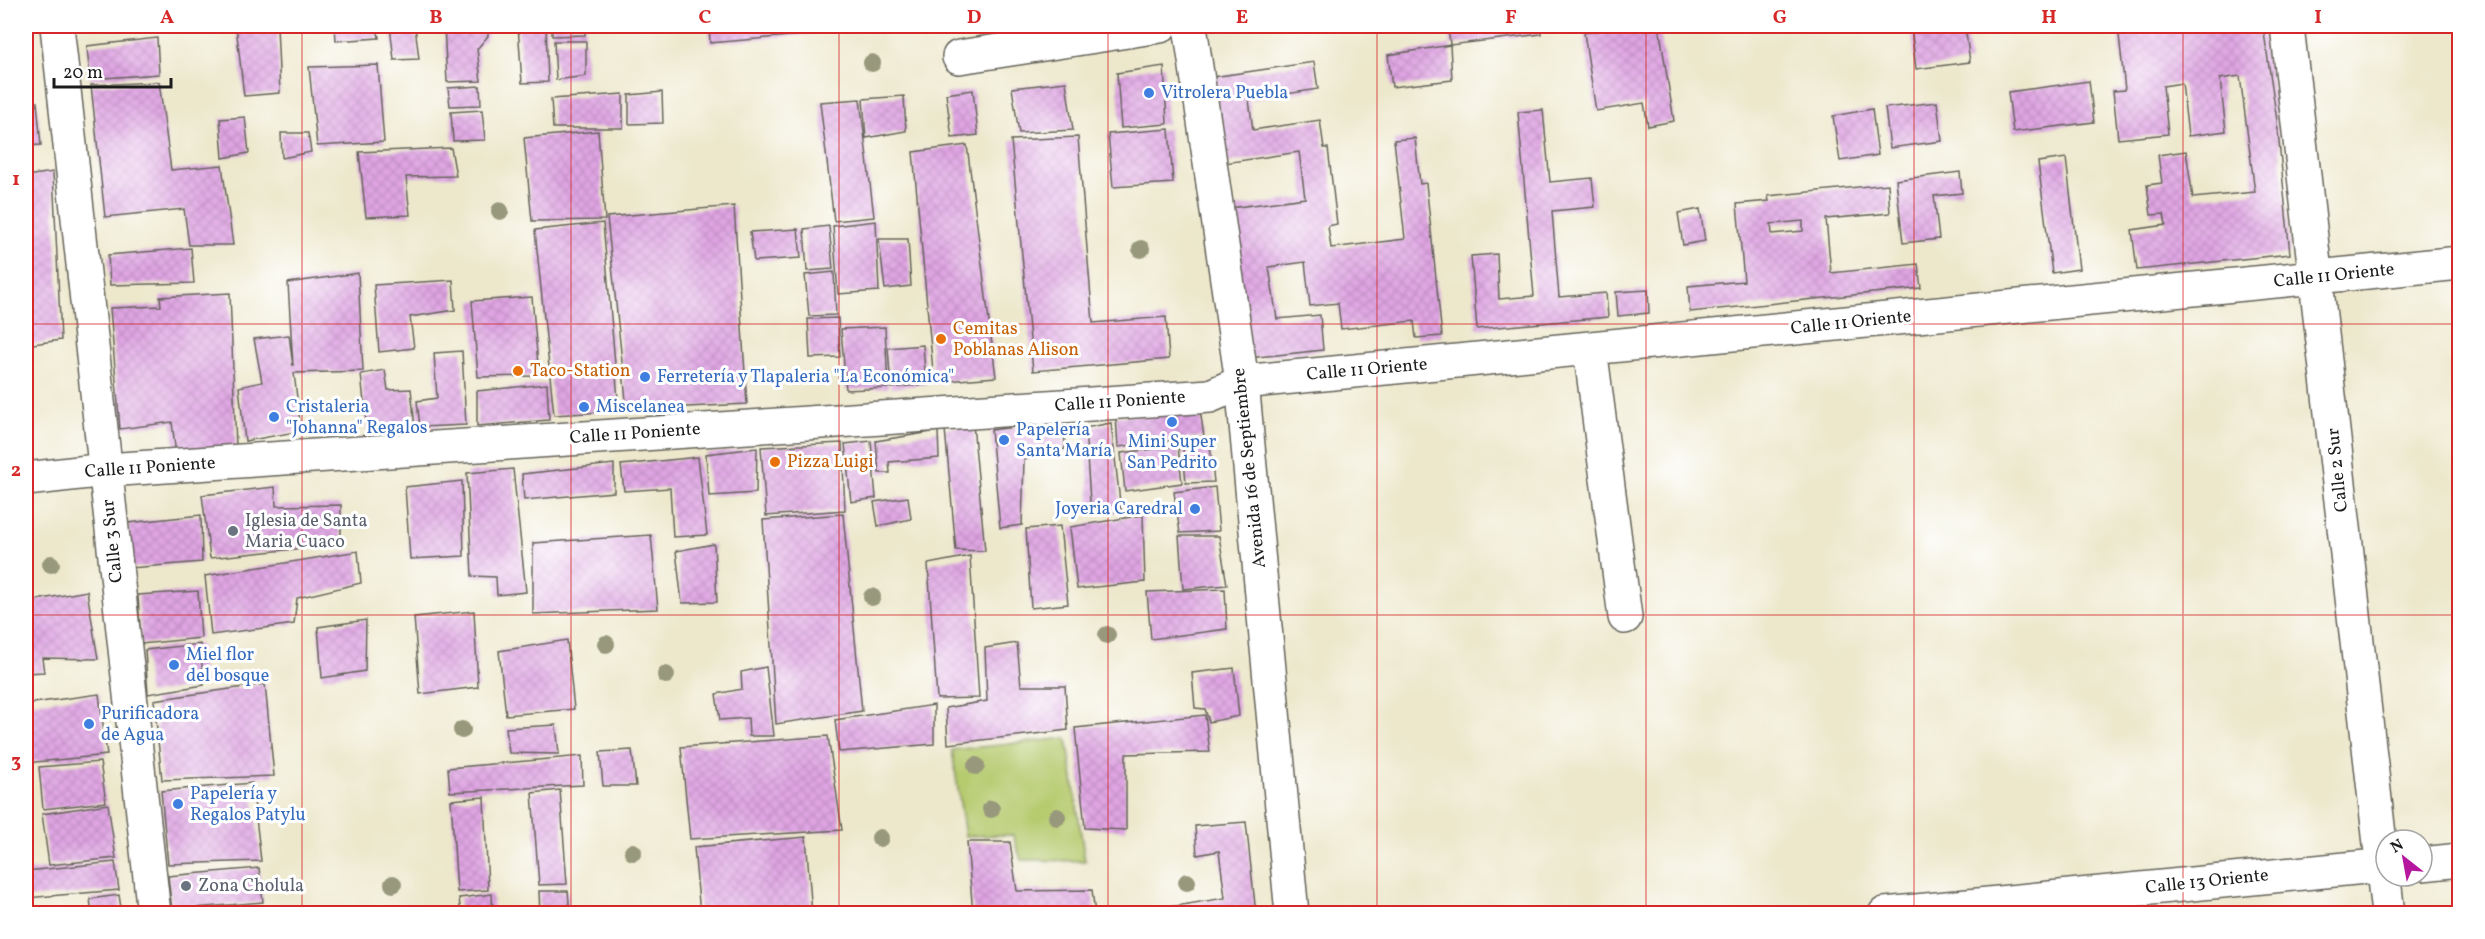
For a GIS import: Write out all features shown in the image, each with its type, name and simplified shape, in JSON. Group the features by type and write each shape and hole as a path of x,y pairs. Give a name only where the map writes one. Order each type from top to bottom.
{"street":[{"name":"Calle 3 Sur","path":"57,26 154,914"},
{"path":"959,57 1160,26"},
{"name":"Avenida 16 de Septiembre","path":"1190,26 1242,382 1292,914"},
{"name":"Calle 2 Sur","path":"2288,26 2380,828"},
{"name":"Calle 11 Oriente","path":"1242,382 2460,263"},
{"path":"1590,348 1625,617"},
{"name":"Calle 11 Poniente","path":"26,478 106,470 1210,396 1242,382"},
{"path":"2434,863 2460,860"},
{"name":"Calle 13 Oriente","path":"1885,914 2374,866"},
{"name":"Calle 2 Sur","path":"2386,888 2388,914"}],"green space":[{"path":"1067,738 1085,861 1021,860 1013,835 965,836 952,750"}],"building":[{"path":"236,26 277,26 280,93 244,96"},
{"path":"335,26 377,26 379,38 336,41"},
{"path":"390,26 415,26 419,59 394,60"},
{"path":"444,26 488,26 488,36 477,49 481,81 447,82"},
{"path":"518,26 546,26 548,82 522,83"},
{"path":"552,26 585,26 585,35 552,36"},
{"path":"709,26 812,26 813,34 710,43"},
{"path":"1448,26 1540,26 1541,34 1450,45"},
{"path":"1628,26 1659,26 1674,121 1648,126 1644,103 1596,111 1584,33"},
{"path":"1911,26 1965,26 1970,62 1916,69"},
{"path":"2118,26 2263,26 2277,121 2290,254 2137,270 2132,230 2166,225 2164,214 2151,215 2147,185 2162,183 2158,155 2186,151 2193,198 2255,192 2240,76 2220,79 2226,131 2188,136 2182,83 2163,86 2168,134 2118,139 2113,91 2125,90"},
{"path":"157,38 159,74 90,79 87,46"},
{"path":"554,41 586,41 586,76 556,80"},
{"path":"1450,45 1452,80 1392,87 1388,55"},
{"path":"1314,62 1318,89 1249,100 1253,130 1320,120 1324,148 1328,148 1337,224 1328,226 1331,248 1405,239 1394,140 1415,138 1420,184 1426,183 1442,336 1416,338 1414,321 1341,329 1338,303 1310,306 1305,262 1269,267 1277,319 1320,315 1323,350 1248,358 1230,208 1305,198 1299,152 1225,163 1213,77"},
{"path":"378,65 384,142 317,146 309,67"},
{"path":"1164,66 1167,124 1121,128 1117,73"},
{"path":"2089,81 2094,122 2013,132 2008,92"},
{"path":"159,82 171,170 222,165 233,245 189,245 184,209 105,217 91,85"},
{"path":"1066,82 1073,130 1019,133 1012,88"},
{"path":"480,86 481,105 450,106 448,88"},
{"path":"973,90 978,135 952,138 946,94"},
{"path":"662,92 663,123 629,124 629,95"},
{"path":"623,94 623,128 553,128 551,99"},
{"path":"904,96 906,131 866,138 863,99"},
{"path":"860,99 874,217 834,221 820,102"},
{"path":"37,102 41,145 26,146 26,104"},
{"path":"1937,102 1942,141 1890,148 1885,108"},
{"path":"1872,109 1878,155 1840,161 1833,116"},
{"path":"482,110 485,140 453,141 451,112"},
{"path":"1543,110 1550,182 1592,178 1595,207 1552,211 1559,297 1606,293 1608,317 1477,329 1471,256 1497,254 1499,299 1534,296 1518,112"},
{"path":"245,117 249,153 223,158 220,119"},
{"path":"1169,129 1173,183 1113,187 1108,134"},
{"path":"598,131 605,220 532,221 524,138"},
{"path":"281,133 308,133 311,152 282,158"},
{"path":"1078,137 1093,323 1166,317 1169,359 1033,371 1011,140"},
{"path":"967,145 996,377 934,382 913,152"},
{"path":"451,148 456,176 406,177 410,215 366,217 359,152"},
{"path":"2066,158 2079,269 2052,273 2038,162"},
{"path":"53,172 61,340 26,345 26,176"},
{"path":"1960,172 1962,193 1934,196 1939,239 1903,243 1896,180"},
{"path":"1888,184 1890,213 1826,219 1831,273 1918,264 1921,288 1690,312 1688,286 1744,281 1737,204 1769,201 1768,196","holes":["1803,221 1803,231 1772,234 1771,224"]},
{"path":"734,206 747,404 627,410 607,217"},
{"path":"1700,209 1705,241 1683,245 1678,213"},
{"path":"876,221 879,291 838,294 833,226"},
{"path":"603,223 619,411 554,415 535,230"},
{"path":"829,226 833,269 807,271 804,229"},
{"path":"798,229 801,258 754,261 750,232"},
{"path":"879,239 908,239 911,286 885,289"},
{"path":"191,248 194,283 110,285 108,255"},
{"path":"834,272 836,315 809,316 805,275"},
{"path":"358,273 363,371 294,373 301,431 245,441 239,387 262,382 254,339 289,335 293,366 288,283"},
{"path":"453,280 455,310 410,317 414,348 379,352 374,285"},
{"path":"1648,290 1649,313 1618,316 1616,292"},
{"path":"230,293 236,447 176,455 172,422 120,429 110,308 161,306 160,297"},
{"path":"532,297 539,376 478,377 472,301"},
{"path":"838,318 840,357 810,358 808,319"},
{"path":"885,327 888,388 846,390 841,329"},
{"path":"923,345 926,384 891,388 888,348"},
{"path":"462,351 466,425 420,427 417,401 437,398 434,353"},
{"path":"385,370 388,390 411,389 415,428 367,431 361,374"},
{"path":"547,384 549,420 477,426 477,391"},
{"path":"1200,409 1204,437 1118,447 1116,417"},
{"path":"1064,421 1065,449 1024,460 1022,525 1000,528 991,430"},
{"path":"1111,423 1121,511 1091,515 1085,428"},
{"path":"973,424 985,551 956,550 945,429"},
{"path":"938,431 939,458 889,462 890,473 879,473 876,441"},
{"path":"871,441 876,498 851,502 845,444"},
{"path":"842,443 845,510 766,516 761,447"},
{"path":"1210,445 1214,482 1186,483 1183,447"},
{"path":"1178,446 1182,483 1125,491 1121,453"},
{"path":"757,448 756,493 709,496 706,454"},
{"path":"698,457 707,535 673,537 670,488 624,491 621,465"},
{"path":"614,464 614,492 524,500 522,474"},
{"path":"513,469 526,592 497,595 496,577 472,576 467,473"},
{"path":"462,481 464,556 410,559 405,487"},
{"path":"275,487 276,506 341,505 341,544 210,558 202,495"},
{"path":"1215,487 1219,531 1180,533 1174,492"},
{"path":"908,497 911,519 878,526 874,502"},
{"path":"843,514 862,711 776,724 763,520"},
{"path":"201,515 202,562 131,568 128,523"},
{"path":"1143,515 1145,582 1077,589 1070,527"},
{"path":"1060,526 1068,604 1031,608 1026,529"},
{"path":"651,535 658,609 533,614 533,543"},
{"path":"1179,536 1219,536 1227,585 1183,589"},
{"path":"714,544 717,602 682,603 676,551"},
{"path":"358,551 361,583 297,598 294,624 211,635 205,576"},
{"path":"970,556 979,698 937,699 928,564"},
{"path":"26,566 30,601 87,591 98,659 42,658 44,672 26,673"},
{"path":"1225,589 1227,629 1151,639 1147,592"},
{"path":"198,591 201,638 141,644 138,595"},
{"path":"474,611 478,687 420,694 414,617"},
{"path":"366,620 365,671 322,678 318,627"},
{"path":"567,640 574,709 506,715 499,651"},
{"path":"1017,643 1021,686 1065,686 1068,730 948,744 946,708 987,701 985,648"},
{"path":"200,644 204,685 148,694 145,650"},
{"path":"766,667 774,736 749,736 748,718 720,720 716,694 742,689 741,672"},
{"path":"1234,668 1239,716 1209,722 1205,709 1195,708 1192,673"},
{"path":"265,684 274,776 162,780 154,700"},
{"path":"99,694 107,755 26,763 26,704"},
{"path":"934,705 934,744 839,752 835,720"},
{"path":"1205,715 1210,752 1126,754 1126,830 1085,828 1075,728"},
{"path":"556,725 559,754 509,753 506,728"},
{"path":"828,736 842,830 690,839 681,747"},
{"path":"632,750 636,786 603,786 600,752"},
{"path":"582,756 583,785 450,792 448,768"},
{"path":"100,762 106,802 43,809 39,767"},
{"path":"252,783 261,861 168,864 161,791"},
{"path":"560,790 567,884 539,885 532,793"},
{"path":"484,797 488,890 457,892 451,800"},
{"path":"108,804 116,858 49,865 42,814"},
{"path":"1246,822 1256,914 1127,914 1225,898 1219,851 1197,855 1195,826"},
{"path":"806,837 812,914 700,914 694,847"},
{"path":"967,842 1010,842 1017,891 1092,890 1095,914 973,914"},
{"path":"115,862 119,890 26,898 26,871"},
{"path":"259,868 263,902 172,910 168,876"},
{"path":"539,891 568,891 570,914 540,914"},
{"path":"492,894 493,914 461,914 459,898"},
{"path":"119,895 122,914 92,914 90,899"},
{"path":"262,908 263,914 213,914 213,912"},
{"path":"392,909 392,914 368,914 368,910"}],"place":[{"name":"Vitrolera Puebla","path":"1149,93"},
{"name":"Cemitas Poblanas Alison","path":"941,339"},
{"name":"Taco-Station","path":"518,371"},
{"name":"Ferretería y Tlapaleria \"La Económica\"","path":"645,377"},
{"name":"Miscelanea","path":"584,407"},
{"name":"Cristaleria \"Johanna\" Regalos","path":"274,417"},
{"name":"Mini Super San Pedrito","path":"1172,422"},
{"name":"Papelería Santa María","path":"1004,440"},
{"name":"Pizza Luigi","path":"775,462"},
{"name":"Joyeria Caredral","path":"1195,509"},
{"name":"Iglesia de Santa Maria Cuaco","path":"233,531"},
{"name":"Miel flor del bosque","path":"174,665"},
{"name":"Purificadora de Agua","path":"89,724"},
{"name":"Papelería y Regalos Patylu","path":"178,804"},
{"name":"Zona Cholula","path":"186,886"}]}
